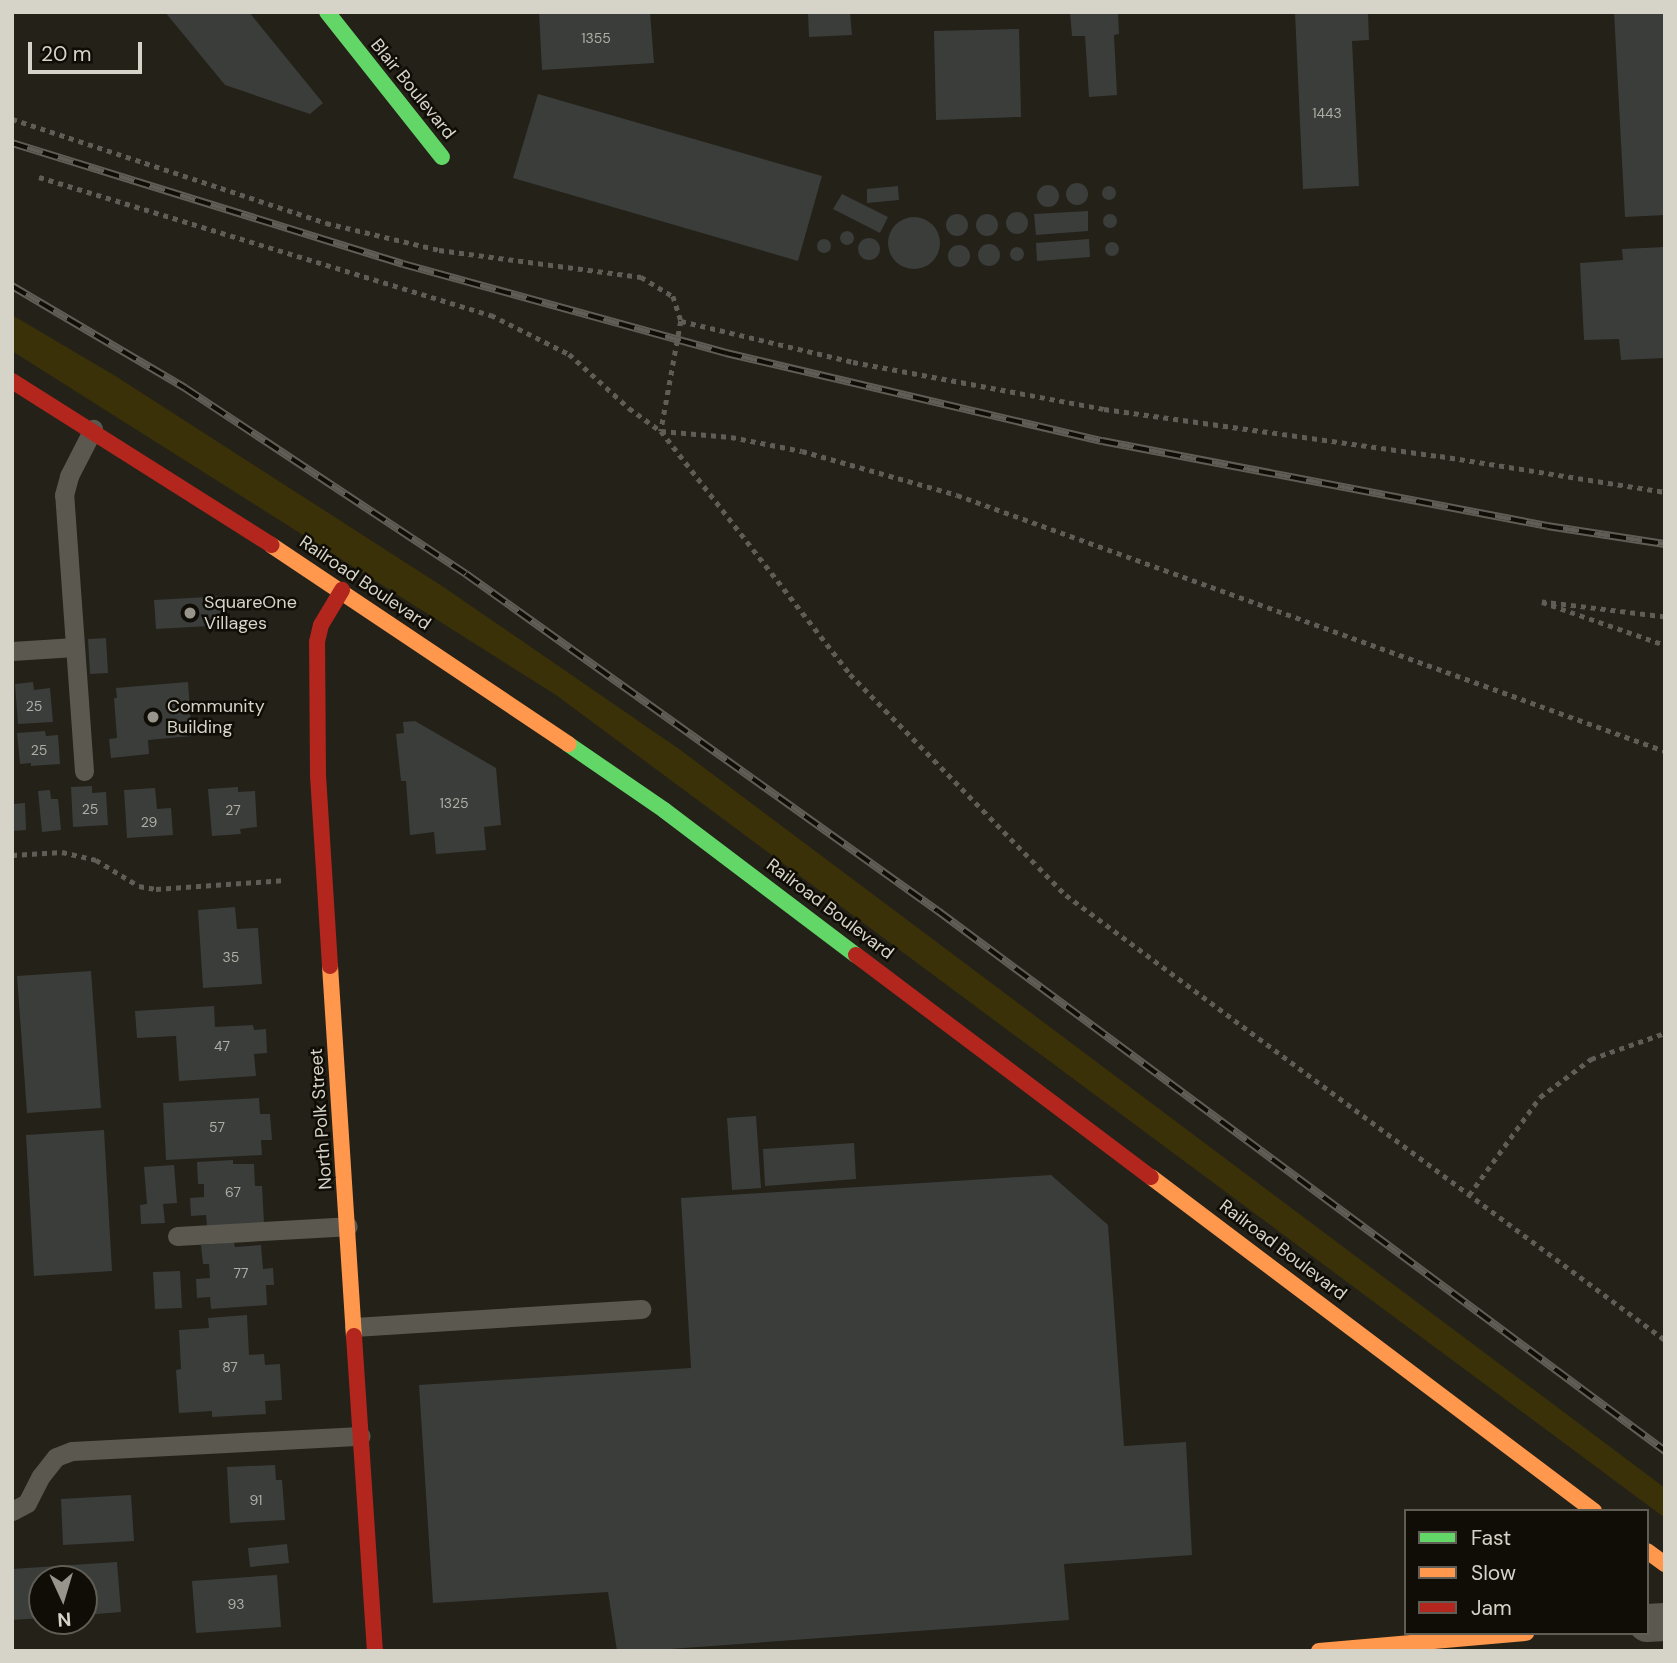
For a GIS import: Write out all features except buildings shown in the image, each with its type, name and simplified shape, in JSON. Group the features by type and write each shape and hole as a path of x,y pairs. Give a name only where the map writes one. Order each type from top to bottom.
{"street":[{"name":"Blair Boulevard","path":"327,12 442,157"},
{"name":"Railroad Boulevard","path":"12,381 93,429 342,590 686,826 1591,1509"},
{"name":"North Polk Street","path":"342,590 321,625 316,665 325,878 375,1650"},
{"path":"1649,1552 1665,1564"},
{"path":"1319,1651 1506,1635"}],"lane":[{"path":"85,771 64,495 69,475 93,429"},
{"path":"12,652 75,647"},
{"path":"177,1236 348,1226"},
{"path":"354,1327 641,1309"},
{"path":"12,1511 27,1503 41,1476 57,1457 72,1451 361,1436"},
{"path":"351,1651 375,1650"}],"path":[{"path":"12,119 326,223 439,250 641,277 673,296 681,321 661,431"},
{"path":"39,177 491,315 569,354 629,408 661,431 850,674 1066,895 1665,1340"},
{"path":"681,321 853,362 1104,409 1440,456 1665,492"},
{"path":"661,431 731,438 802,451 957,495 1665,751"},
{"path":"1665,617 1542,602 1665,645"},
{"path":"12,855 62,852 96,860 139,886 156,888 325,878"},
{"path":"1469,1195 1540,1097 1591,1059 1665,1032"}],"shaded area":[{"path":"12,315 117,377 445,588 679,749 1665,1488 1665,1518 556,695 12,351"}],"railway":[{"path":"12,143 403,264 726,353 1102,441 1547,526 1665,544"},
{"path":"12,286 185,388 466,574 938,911 1665,1451"}],"traffic: fast":[{"path":"327,12 442,157"},
{"path":"568,744 664,810 856,955"}],"traffic: slow":[{"path":"271,545 568,744"},
{"path":"330,966 354,1336"},
{"path":"1151,1177 1591,1509"},
{"path":"1649,1552 1665,1564"},
{"path":"1319,1651 1503,1635"}],"traffic: jam":[{"path":"12,381 271,545"},
{"path":"330,966 318,776 317,642 321,625 342,590"},
{"path":"856,955 1151,1177"},
{"path":"354,1336 375,1651"}],"place":[{"name":"SquareOne Villages","path":"190,613"},
{"name":"Community Building","path":"153,717"}]}
